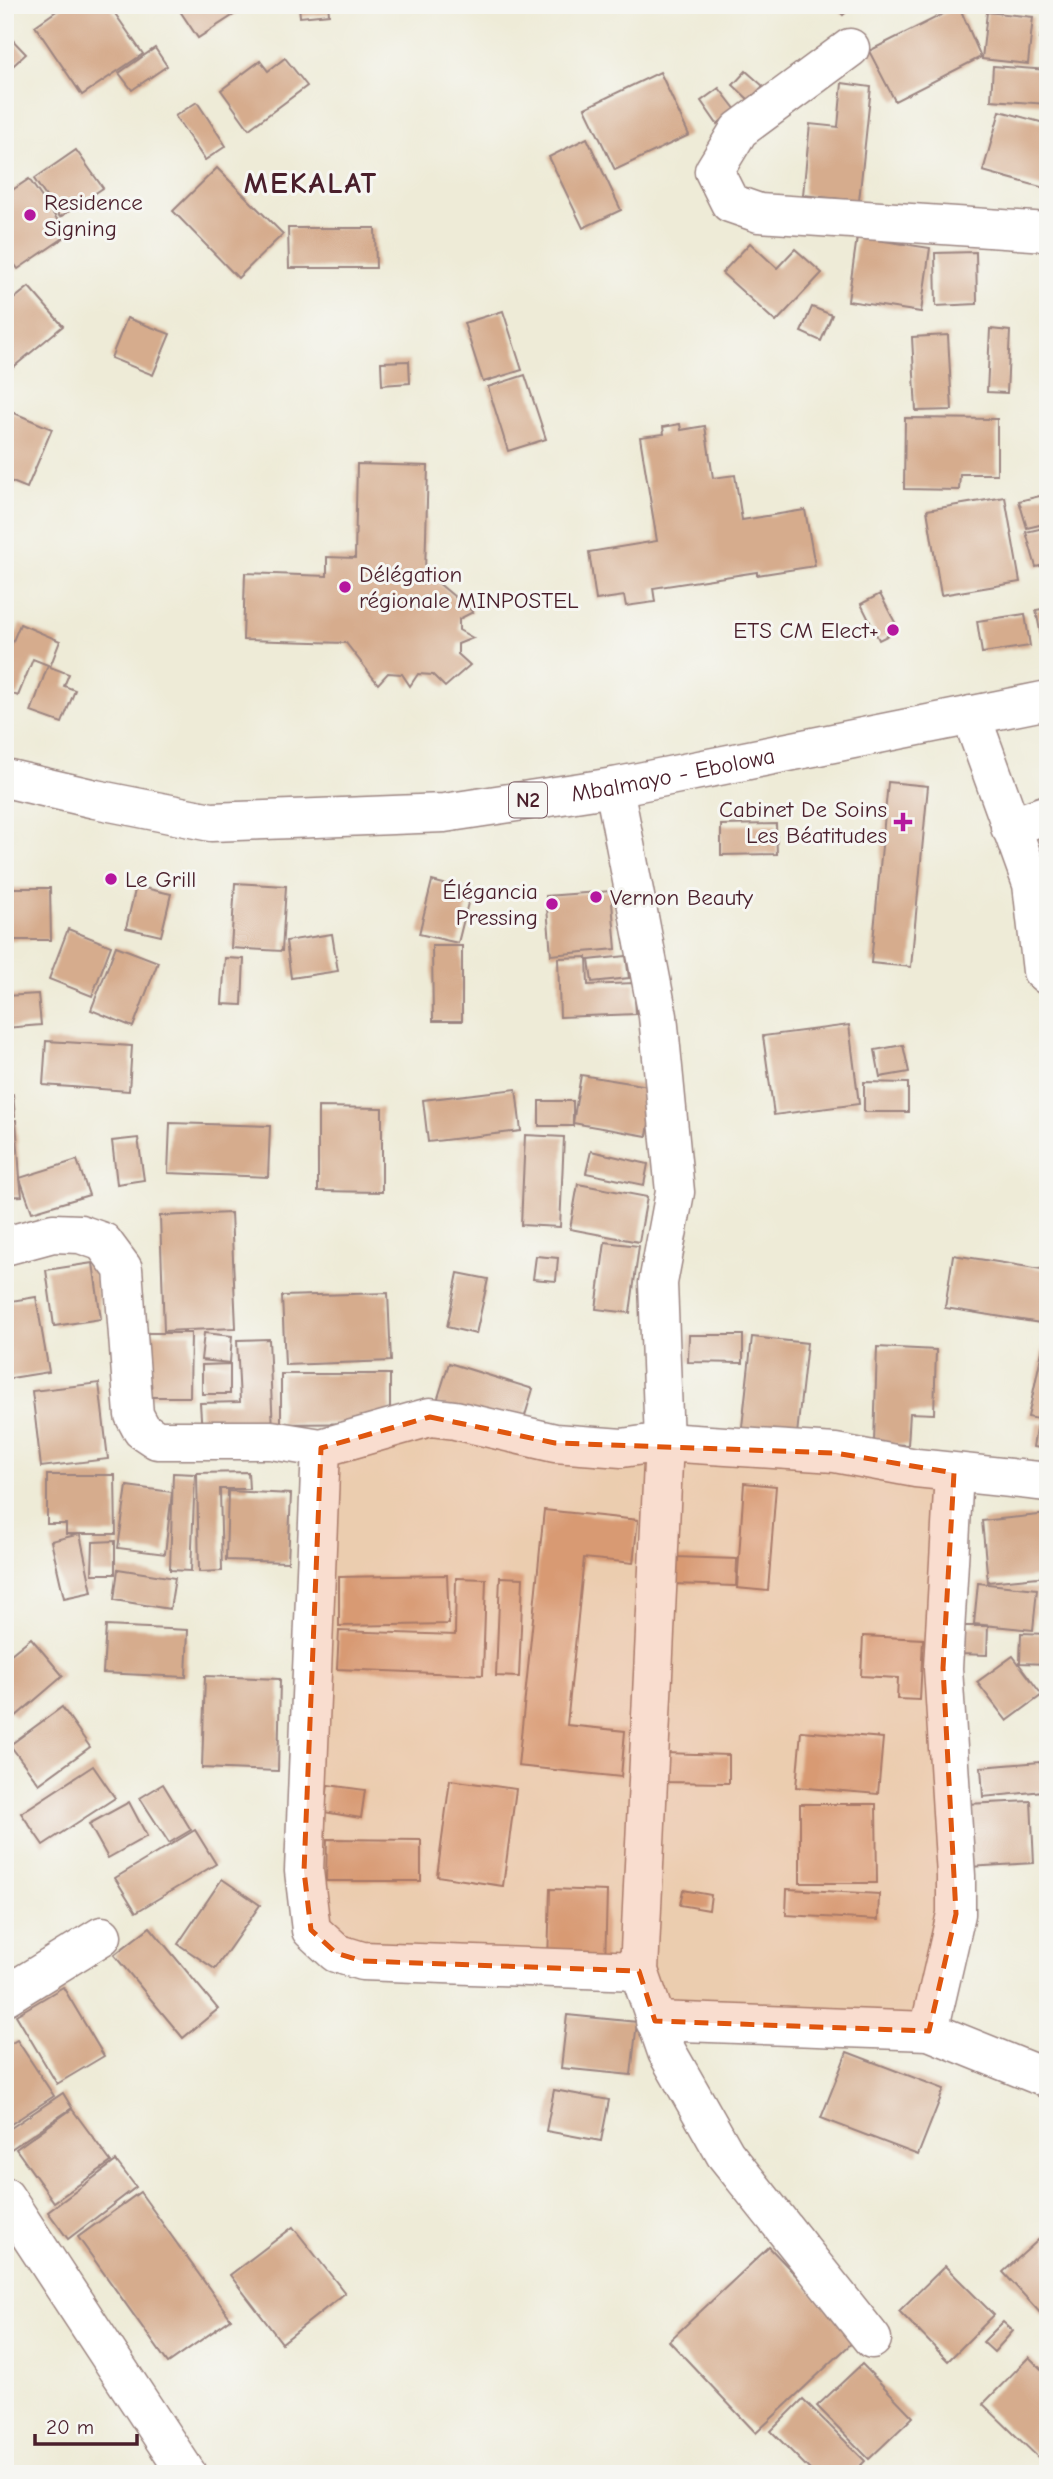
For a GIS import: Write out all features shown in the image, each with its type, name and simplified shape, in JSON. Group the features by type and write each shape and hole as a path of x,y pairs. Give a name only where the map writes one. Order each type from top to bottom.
{"main road":[{"path":"850,48 739,130 714,171 730,203 760,213 1048,232"},
{"name":"Mbalmayo - Ebolowa","path":"5,778 211,822 444,813 614,788 1048,700"},
{"path":"971,715 1032,884 1042,971 1048,976"},
{"path":"614,788 658,1016 675,1192 658,1283 664,1442 639,1970 667,2052 725,2154 872,2339"},
{"path":"1010,827 1048,814"},
{"path":"5,1246 53,1233 80,1234 103,1242 123,1269 134,1415 142,1430 157,1440 271,1440 321,1448 430,1417 455,1420 555,1443 622,1448 664,1442 835,1453 954,1473 1048,1482"},
{"path":"321,1448 304,1871 312,1930 337,1954 362,1961 639,1970"},
{"path":"929,2031 956,1914 957,1876 943,1668 954,1473"},
{"path":"5,1996 102,1936"},
{"path":"655,2021 929,2031 1048,2079"},
{"path":"5,2197 187,2474"}],"highlighted area":[{"path":"430,1417 555,1443 835,1453 954,1473 943,1668 956,1914 929,2031 655,2021 639,1971 362,1961 336,1953 311,1930 304,1871 321,1448"}],"building":[{"path":"65,5 109,5 143,54 82,95 35,26"},
{"path":"176,5 249,5 198,38"},
{"path":"299,5 328,5 329,14 300,17"},
{"path":"834,5 854,5 843,15"},
{"path":"959,6 981,57 895,101 869,51"},
{"path":"1048,6 1048,41 1040,39"},
{"path":"987,12 1033,17 1028,64 982,59"},
{"path":"5,32 26,54 5,73"},
{"path":"155,48 167,66 132,90 119,73"},
{"path":"285,58 307,86 249,129 221,90 260,61 268,71"},
{"path":"993,66 1048,70 1048,104 991,100"},
{"path":"746,71 763,86 749,100 733,85"},
{"path":"660,72 689,135 615,170 585,108"},
{"path":"842,83 871,87 859,201 803,195 810,124 838,127"},
{"path":"719,88 736,110 717,124 701,101"},
{"path":"197,102 226,146 205,160 175,116"},
{"path":"1000,111 1048,124 1048,189 983,171"},
{"path":"587,138 621,210 583,228 549,157"},
{"path":"76,150 103,188 60,217 34,179"},
{"path":"217,168 283,234 238,278 173,211"},
{"name":"Residence Signing","path":"29,179 68,235 18,269 5,251 5,195"},
{"path":"288,228 375,228 376,268 289,268"},
{"path":"857,237 930,248 921,312 848,301"},
{"path":"750,243 777,268 795,249 822,273 776,322 722,273"},
{"path":"976,252 977,304 936,306 935,253"},
{"path":"29,287 63,326 5,374 5,306"},
{"path":"812,307 832,315 821,341 801,332"},
{"path":"503,311 522,370 483,382 464,323"},
{"path":"127,318 170,334 153,375 111,358"},
{"path":"990,329 1010,331 1007,393 987,392"},
{"path":"948,335 952,410 916,411 912,337"},
{"path":"409,361 410,383 382,385 381,362"},
{"path":"525,375 546,439 508,451 488,387"},
{"path":"5,409 52,429 27,488 5,479"},
{"path":"905,418 997,419 997,474 960,474 959,490 904,489"},
{"path":"680,424 681,430 705,426 713,478 735,475 742,520 805,510 815,566 653,588 655,602 626,606 624,596 596,600 589,552 657,541 640,437 664,434 663,427"},
{"name":"Délégation régionale MINPOSTEL","path":"357,464 428,466 425,572 473,612 459,619 459,630 473,638 458,644 458,654 470,665 445,687 433,675 418,674 410,686 402,674 388,673 378,684 346,643 243,640 245,573 327,576 327,557 355,558"},
{"path":"1048,494 1048,523 1027,528 1019,501"},
{"path":"1005,497 1020,582 941,595 927,510"},
{"path":"1048,527 1048,564 1036,567 1026,532"},
{"path":"880,594 899,630 879,640 861,604"},
{"path":"1048,608 1048,635 1041,636 1036,610"},
{"path":"1025,614 1030,646 982,653 977,621"},
{"path":"20,624 60,641 50,667 69,674 64,686 75,690 62,723 31,712 48,665 33,659 18,696 5,691 5,660"},
{"path":"888,782 928,786 911,967 871,963"},
{"path":"776,824 777,854 721,855 721,825"},
{"path":"432,881 471,891 458,943 419,934"},
{"path":"235,883 286,886 282,951 231,948"},
{"path":"136,886 171,894 161,936 126,928"},
{"path":"9,888 50,888 51,940 9,940"},
{"path":"611,891 616,949 551,955 546,896"},
{"path":"68,929 111,946 92,996 49,979"},
{"path":"332,934 338,971 291,978 286,941"},
{"path":"116,946 158,962 133,1027 91,1010"},
{"path":"432,946 462,946 462,1021 433,1021"},
{"path":"626,956 629,978 592,982 589,960"},
{"path":"587,957 588,985 634,983 636,1014 560,1017 558,958"},
{"path":"225,958 244,959 242,1005 222,1004"},
{"path":"38,994 41,1025 5,1028 5,996"},
{"path":"849,1025 859,1104 774,1115 763,1036"},
{"path":"46,1041 132,1046 129,1091 43,1085"},
{"path":"903,1045 909,1072 880,1077 875,1050"},
{"path":"581,1075 655,1087 647,1136 573,1123"},
{"path":"864,1082 908,1083 908,1112 864,1112"},
{"path":"516,1089 521,1131 428,1142 423,1100"},
{"path":"13,1094 15,1116 5,1117 5,1095"},
{"path":"539,1101 573,1101 573,1126 539,1126"},
{"path":"318,1107 382,1108 382,1192 318,1191"},
{"path":"16,1120 20,1178 77,1160 89,1195 32,1212 20,1179 22,1196 5,1197 5,1121"},
{"path":"170,1123 270,1126 268,1177 168,1173"},
{"path":"525,1135 564,1137 560,1227 521,1225"},
{"path":"138,1138 144,1180 117,1184 112,1141"},
{"path":"591,1151 648,1164 644,1185 586,1173"},
{"path":"578,1184 647,1197 639,1242 570,1229"},
{"path":"231,1213 236,1328 164,1331 160,1216"},
{"path":"605,1242 639,1246 630,1313 596,1309"},
{"path":"953,1255 1048,1270 1047,1324 945,1308"},
{"path":"536,1256 558,1258 556,1281 533,1279"},
{"path":"93,1263 101,1319 54,1326 46,1270"},
{"path":"458,1273 488,1279 476,1334 447,1327"},
{"path":"388,1293 391,1361 285,1365 282,1296"},
{"path":"36,1297 49,1372 5,1379 5,1302"},
{"path":"143,1333 191,1333 190,1397 142,1397"},
{"path":"204,1333 232,1336 230,1363 201,1360"},
{"path":"689,1335 743,1335 743,1363 688,1362"},
{"path":"752,1337 807,1343 796,1443 741,1436"},
{"path":"269,1339 273,1431 202,1433 200,1403 240,1402 237,1340"},
{"path":"1044,1342 1048,1342 1048,1421 1028,1417"},
{"path":"877,1347 936,1350 934,1414 910,1413 908,1445 874,1443"},
{"path":"449,1363 533,1389 521,1429 436,1404"},
{"path":"230,1364 230,1394 202,1394 202,1365"},
{"path":"281,1374 390,1374 390,1423 281,1424"},
{"path":"99,1383 108,1459 41,1467 32,1391"},
{"path":"1037,1423 1048,1425 1048,1449 1033,1447"},
{"path":"248,1472 249,1489 220,1489 222,1571 199,1572 197,1473"},
{"path":"173,1473 195,1474 191,1571 170,1570"},
{"path":"47,1475 115,1475 116,1534 66,1534 66,1524 47,1524"},
{"path":"744,1483 776,1486 768,1591 737,1588"},
{"path":"127,1486 172,1492 165,1554 118,1548"},
{"path":"228,1491 291,1494 288,1562 226,1560"},
{"path":"544,1510 638,1520 633,1563 584,1558 567,1725 625,1731 621,1777 518,1766"},
{"path":"1048,1514 1048,1576 988,1582 982,1521"},
{"path":"80,1534 92,1592 64,1598 51,1541"},
{"path":"115,1541 115,1574 92,1574 93,1542"},
{"path":"674,1557 737,1559 736,1586 673,1584"},
{"path":"118,1569 175,1578 170,1609 114,1600"},
{"path":"447,1575 449,1624 339,1626 339,1577"},
{"path":"500,1577 523,1578 519,1677 496,1676"},
{"path":"456,1578 486,1579 483,1675 337,1669 339,1631 455,1635"},
{"path":"978,1583 1037,1589 1033,1630 974,1624"},
{"path":"106,1626 188,1630 186,1677 103,1673"},
{"path":"962,1626 988,1626 987,1655 961,1654"},
{"path":"1021,1633 1048,1634 1048,1664 1020,1663"},
{"path":"863,1636 923,1639 920,1700 897,1699 898,1678 861,1676"},
{"path":"31,1638 63,1676 15,1717 5,1706 5,1659"},
{"path":"1013,1656 1042,1695 1007,1721 977,1682"},
{"path":"205,1676 280,1679 278,1771 202,1768"},
{"path":"62,1707 90,1747 39,1784 10,1745"},
{"path":"801,1731 883,1738 878,1794 796,1787"},
{"path":"663,1753 729,1755 729,1783 662,1782"},
{"path":"1040,1762 1043,1791 983,1797 981,1767"},
{"path":"93,1766 115,1798 43,1845 21,1813"},
{"path":"450,1780 516,1789 503,1886 437,1876"},
{"path":"163,1784 191,1830 169,1843 140,1798"},
{"path":"328,1785 365,1790 361,1818 324,1812"},
{"path":"1031,1801 1034,1863 969,1867 966,1804"},
{"path":"129,1802 147,1836 108,1858 89,1824"},
{"path":"800,1804 876,1804 877,1883 800,1883"},
{"path":"195,1830 216,1864 136,1912 115,1878"},
{"path":"327,1839 421,1840 421,1881 326,1881"},
{"path":"222,1879 260,1905 215,1969 178,1944"},
{"path":"550,1889 607,1891 605,1966 548,1964"},
{"path":"787,1889 879,1894 878,1920 786,1915"},
{"path":"683,1890 711,1895 709,1910 680,1905"},
{"path":"150,1927 218,2009 183,2038 114,1955"},
{"path":"63,1987 104,2056 57,2084 16,2015"},
{"path":"567,2015 637,2022 631,2075 561,2068"},
{"path":"17,2040 54,2096 5,2128 5,2047"},
{"path":"847,2052 944,2089 918,2155 821,2118"},
{"path":"554,2090 609,2100 601,2141 546,2131"},
{"path":"63,2093 72,2108 5,2153 5,2132"},
{"path":"72,2109 111,2162 54,2202 16,2149"},
{"path":"116,2161 136,2187 68,2239 48,2212"},
{"path":"140,2192 231,2319 168,2363 78,2237"},
{"path":"293,2227 345,2293 282,2343 230,2275"},
{"path":"1045,2234 1048,2237 1048,2309 1042,2315 1003,2272"},
{"path":"769,2247 856,2339 756,2433 669,2341"},
{"path":"945,2266 994,2315 948,2361 899,2311"},
{"path":"1003,2322 1013,2331 994,2352 983,2342"},
{"path":"1029,2357 1048,2376 1048,2467 983,2404"},
{"path":"862,2364 913,2417 869,2459 817,2406"},
{"path":"803,2399 865,2461 852,2474 814,2474 771,2431"}],"place":[{"name":"Residence Signing","path":"30,215"},
{"name":"Délégation régionale MINPOSTEL","path":"345,587"},
{"name":"ETS CM Elect+","path":"893,630"},
{"name":"Cabinet De Soins Les Béatitudes","path":"903,822"},
{"name":"Le Grill","path":"111,879"},
{"name":"Vernon Beauty","path":"596,897"},
{"name":"Élégancia Pressing","path":"552,904"}],"district":[{"name":"MEKALAT","path":"311,183"}]}
